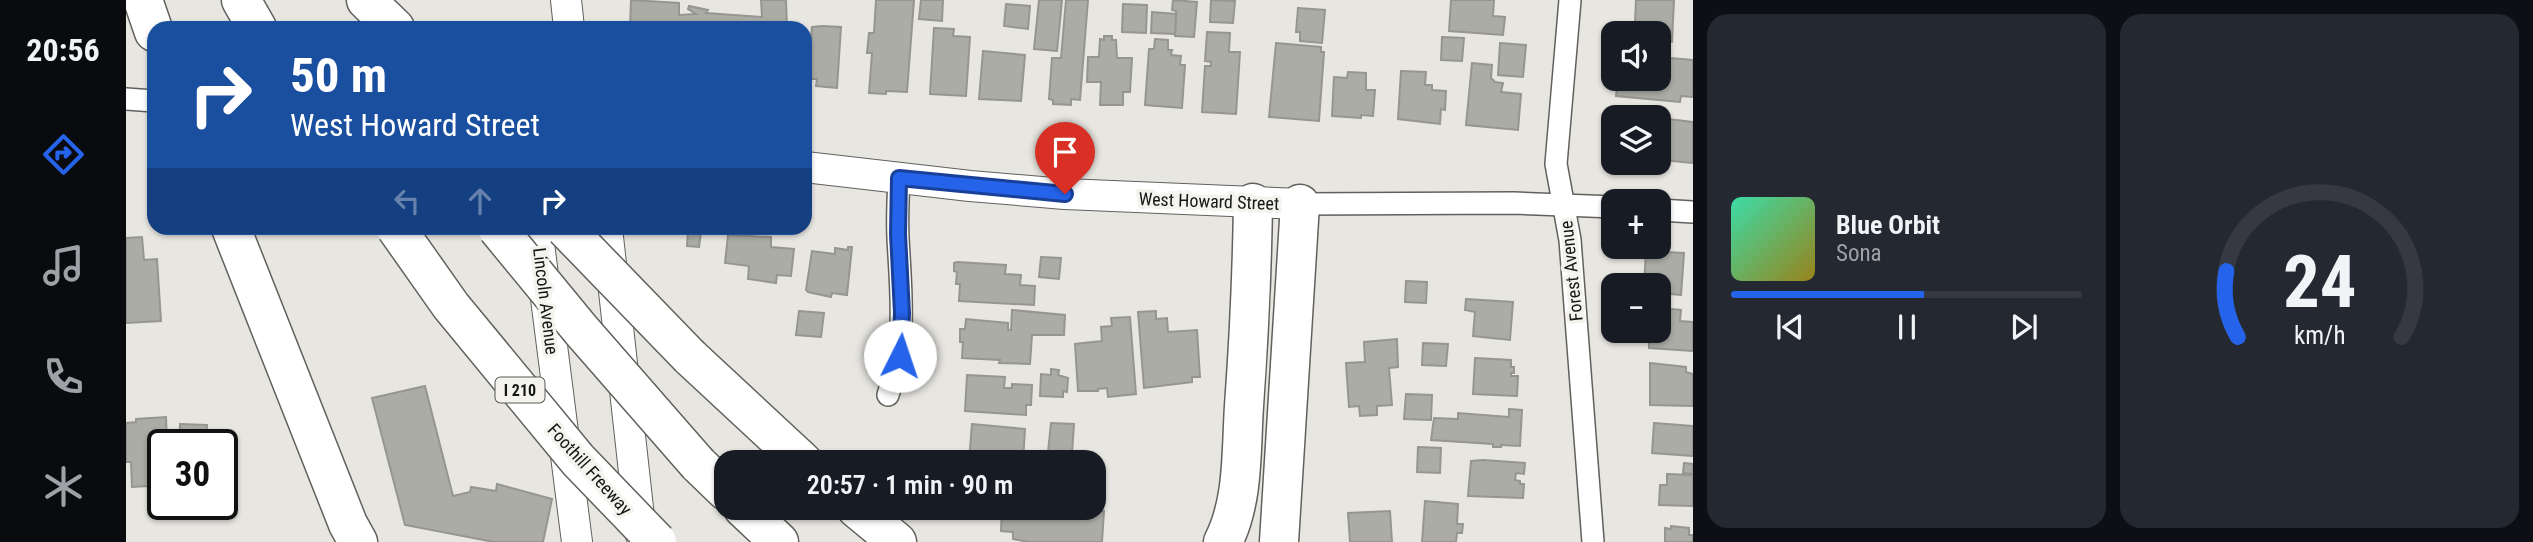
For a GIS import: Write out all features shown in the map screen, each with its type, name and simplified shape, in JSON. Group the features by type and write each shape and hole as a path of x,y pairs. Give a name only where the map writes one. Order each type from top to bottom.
{"highway":[{"path":"241,0 253,21"},
{"path":"348,0 358,21"},
{"path":"366,0 388,21"},
{"path":"1223,542 1237,504 1240,472 1252,294 1253,203"},
{"path":"1279,542 1300,204"},
{"path":"234,235 333,488 358,542"},
{"name":"Foothill Freeway","path":"401,235 452,306 578,460 657,542"},
{"path":"503,235 581,330 714,479"},
{"path":"572,235 690,357 790,450"},
{"path":"756,520 779,542"},
{"path":"870,520 897,542"}],"main road":[{"path":"566,0 568,21"},
{"name":"West Howard Street","path":"812,168 1065,194 1300,204"},
{"name":"Lincoln Avenue","path":"538,235 577,542"},
{"path":"608,235 642,542"}],"street":[{"name":"Forest Avenue","path":"1570,0 1556,164 1572,267 1593,542"},
{"path":"126,99 147,100"},
{"path":"888,395 902,338 899,178"},
{"name":"West Howard Street","path":"1300,204 1601,206"},
{"path":"1671,211 1693,212"}],"building":[{"path":"631,0 679,3 679,15 696,14 688,9 689,6 708,10 706,13 762,17 761,0 786,0 787,21 630,21"},
{"path":"876,0 914,0 907,92 869,93 872,53 867,53 869,33 874,33"},
{"path":"921,0 943,0 942,21 919,19"},
{"path":"1039,0 1062,0 1057,51 1034,49"},
{"path":"1066,0 1088,0 1080,100 1071,99 1071,105 1053,104 1053,100 1049,99 1052,58 1061,58"},
{"path":"1173,0 1197,2 1194,37 1175,36 1176,11 1172,10"},
{"path":"1211,0 1235,1 1233,23 1210,22"},
{"path":"1451,0 1494,0 1493,16 1505,17 1503,35 1449,31"},
{"path":"1636,0 1674,0 1672,42 1671,21 1635,21"},
{"path":"1006,4 1030,6 1028,29 1004,26"},
{"path":"1123,4 1147,5 1146,33 1122,32"},
{"path":"1298,8 1325,10 1322,43 1300,41 1300,32 1296,32"},
{"path":"1152,12 1176,14 1175,34 1151,33"},
{"path":"812,27 841,27 837,88 816,86 817,79 812,79"},
{"path":"934,28 954,29 953,36 970,37 966,96 930,94"},
{"path":"1207,32 1230,33 1229,52 1240,52 1236,114 1202,112 1205,66 1211,66 1211,62 1205,61"},
{"path":"1104,36 1112,36 1112,40 1116,40 1117,58 1132,58 1130,92 1123,92 1123,105 1100,105 1101,82 1087,82 1088,57 1099,57 1100,39 1104,40"},
{"path":"1442,37 1464,38 1462,61 1441,60"},
{"path":"1155,39 1168,40 1171,55 1181,56 1180,65 1185,65 1182,108 1145,105 1149,49 1154,49"},
{"path":"1276,43 1321,47 1321,52 1324,52 1319,121 1269,117"},
{"path":"1500,43 1526,45 1523,77 1498,75"},
{"path":"983,51 1025,55 1021,101 979,99"},
{"path":"1671,58 1693,60 1693,97 1681,96 1680,102 1616,96 1617,91 1671,91"},
{"path":"1472,63 1492,65 1491,78 1495,82 1503,83 1501,92 1521,94 1518,130 1466,125"},
{"path":"1401,71 1426,72 1425,85 1432,85 1432,90 1446,91 1445,110 1441,109 1440,124 1398,119"},
{"path":"1348,72 1366,73 1366,90 1375,90 1373,116 1332,116 1334,77 1347,78"},
{"path":"1671,119 1693,122 1693,163 1671,161"},
{"path":"688,235 701,235 699,247 687,246"},
{"path":"728,235 771,237 771,247 794,249 791,276 777,275 776,283 748,279 749,266 725,263"},
{"path":"142,237 144,260 157,259 161,321 126,323 126,238"},
{"path":"848,247 852,247 847,295 832,293 831,297 808,292 806,290 812,251 835,254 835,248 848,250"},
{"path":"1671,252 1684,253 1681,295 1671,294 1671,273 1645,273 1646,259 1671,259"},
{"path":"1041,257 1061,258 1059,279 1039,277"},
{"path":"954,263 1006,265 1005,274 1021,275 1020,285 1035,286 1034,305 959,301 960,284 956,284 957,272 954,271"},
{"path":"1406,281 1427,282 1426,303 1405,302"},
{"path":"1466,299 1513,302 1510,340 1473,336 1475,312 1465,310"},
{"path":"1671,309 1681,310 1680,321 1693,322 1693,351 1649,348 1649,343 1671,343"},
{"path":"1012,310 1065,315 1064,335 1032,335 1030,364 962,358 960,329 965,329 966,319 1008,323 1008,330 1011,330"},
{"path":"799,311 824,313 821,337 796,335"},
{"path":"1156,311 1156,319 1167,318 1168,332 1197,330 1200,377 1192,377 1192,382 1144,388 1138,312"},
{"path":"1130,317 1136,394 1108,397 1107,388 1078,391 1075,344 1102,341 1101,327 1112,326 1111,318"},
{"path":"1397,339 1398,367 1389,368 1392,405 1377,406 1377,415 1360,416 1359,406 1349,407 1346,363 1365,362 1364,342"},
{"path":"1423,343 1448,344 1446,366 1422,365"},
{"path":"1475,358 1511,360 1514,373 1511,373 1511,376 1518,376 1517,396 1473,394"},
{"path":"1650,363 1686,367 1686,372 1693,374 1693,406 1650,405"},
{"path":"1051,369 1059,370 1058,375 1068,378 1067,392 1063,391 1063,397 1040,396 1041,374 1051,375"},
{"path":"967,375 1005,377 1004,388 1012,388 1012,384 1032,385 1031,405 1026,405 1026,415 965,411"},
{"path":"425,386 453,496 470,492 471,487 496,491 497,484 552,499 543,542 494,542 405,525 372,398"},
{"path":"1406,394 1432,395 1431,420 1404,419"},
{"path":"1509,409 1522,410 1520,446 1493,447 1493,444 1431,440 1434,418 1458,419 1458,413 1509,417"},
{"path":"166,417 166,429 147,429 147,486 132,487 131,462 126,462 126,423 136,422 136,419"},
{"path":"1051,423 1074,424 1072,450 1048,450"},
{"path":"1654,423 1693,426 1693,456 1652,453"},
{"path":"180,424 207,425 207,429 180,429"},
{"path":"972,424 1025,429 1024,450 970,450"},
{"path":"1418,447 1441,448 1440,473 1417,472"},
{"path":"1471,461 1525,463 1524,474 1516,473 1515,480 1524,484 1523,498 1468,496"},
{"path":"1684,463 1693,464 1693,474 1683,473"},
{"path":"1667,474 1693,475 1693,506 1659,505 1660,485 1667,485"},
{"path":"1425,501 1458,504 1457,524 1463,524 1462,533 1457,533 1456,542 1422,542"},
{"path":"1390,511 1392,542 1350,542 1348,513"},
{"path":"1001,520 1103,520 1102,542 1029,542 1013,539 1013,532 1001,531"},
{"path":"1671,526 1689,528 1693,542 1665,542 1665,528 1671,529"}],"route":[{"path":"900,356 902,313 898,234 899,178 1065,194"}]}
